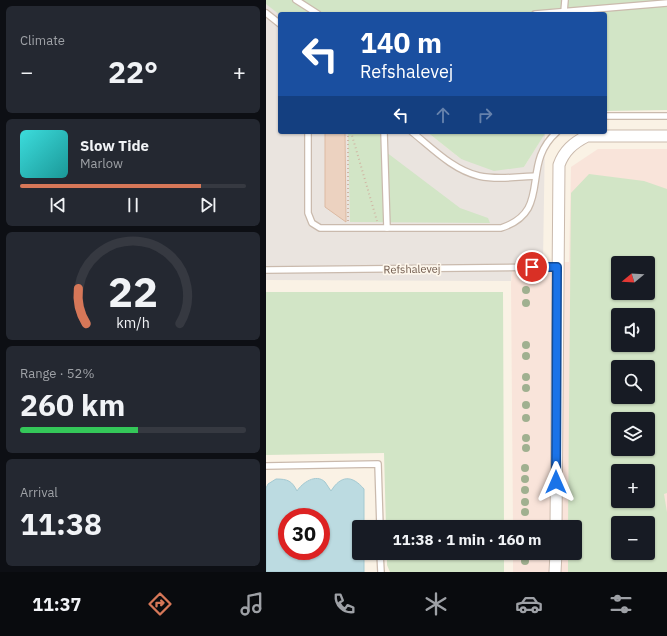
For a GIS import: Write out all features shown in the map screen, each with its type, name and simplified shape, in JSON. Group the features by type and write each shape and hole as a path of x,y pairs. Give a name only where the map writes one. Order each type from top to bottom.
{"street":[{"path":"556,520 559,166 568,148 577,141 588,136 667,136"},
{"path":"555,572 556,560"}],"lane":[{"path":"296,0 315,12"},
{"path":"565,0 564,12 667,3"},
{"path":"628,0 630,6"},
{"path":"266,14 278,23"},
{"path":"607,116 667,116"},
{"path":"308,134 308,213 312,224 320,228 501,228 513,224 524,216 530,207 534,193 538,158 554,134"},
{"path":"384,134 387,228"},
{"path":"414,134 442,156 468,172 491,177 535,176"},
{"name":"Refshalevej","path":"266,270 557,267"},
{"path":"266,466 378,464 380,520"},
{"path":"380,560 381,572"}],"path":[{"path":"348,134 348,228"},
{"path":"352,134 380,228"}],"shaded area":[{"path":"266,3 278,12 278,134 430,134 461,159 524,167 545,134 543,263 513,263 511,281 266,280"},
{"path":"598,149 667,149 667,572 513,572 513,560 582,560 582,520 513,520 511,284 513,263 569,262 571,167"}],"green space":[{"path":"266,0 667,0 667,110 607,111 607,12 278,12 278,13 266,4"},
{"path":"348,134 382,134 382,149 460,208 488,218 490,223 350,222"},
{"path":"430,134 545,134 524,167 494,171 461,159"},
{"path":"589,174 644,181 667,189 667,493 664,494 667,512 667,572 568,572 568,560 582,560 582,520 568,520 571,193"},
{"path":"266,292 503,292 504,520 386,520 384,453 266,455"},
{"path":"387,560 504,560 504,572 390,572 387,565"}],"water":[{"path":"318,478 325,482 331,491 339,482 347,479 351,479 360,484 364,489 364,520 352,520 352,560 364,560 364,572 266,572 266,488 268,484 276,479 287,480 297,491 306,482"}],"building":[{"path":"325,134 345,134 346,222 325,207"}],"route":[{"path":"532,267 557,267 556,482"}]}
